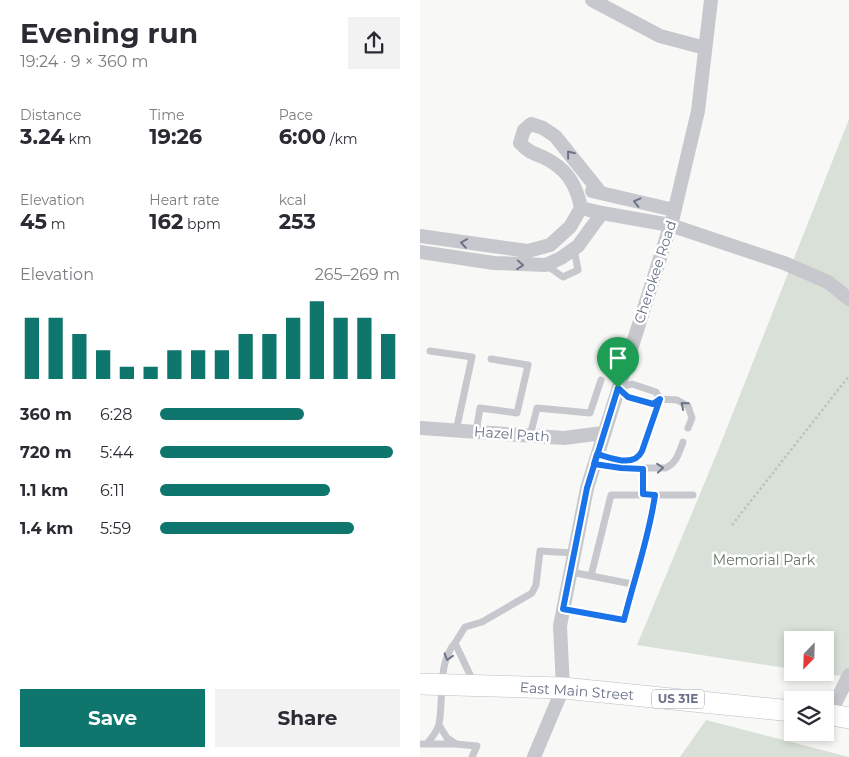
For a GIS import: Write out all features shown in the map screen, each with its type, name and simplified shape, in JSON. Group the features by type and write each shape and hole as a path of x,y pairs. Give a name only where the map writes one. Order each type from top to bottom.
{"main road":[{"name":"East Main Street","path":"420,684 563,688 784,710"}],"street":[{"path":"592,0 660,36 705,48"},
{"name":"Cherokee Road","path":"563,688 560,626 587,488 674,210 698,111 711,0"},
{"path":"420,236 528,251 550,245 570,227 582,208 577,190 569,177 559,167 527,151 520,143 524,130 531,124 543,128 555,136 600,192"},
{"path":"577,190 600,192 638,203 674,210"},
{"path":"582,208 602,214 670,225 784,263 828,282 849,298"},
{"path":"420,252 485,262 544,265 561,258 578,246 602,214"},
{"path":"485,262 486,246"},
{"path":"536,249 544,265"},
{"name":"Hazel Path","path":"420,428 564,438 603,433"},
{"path":"835,715 849,675"},
{"path":"534,757 563,688"}],"lane":[{"path":"544,265 562,277 578,270 574,249"},
{"path":"430,351 472,357 456,431"},
{"path":"476,432 480,408 517,413 528,365 491,359"},
{"path":"530,436 537,408 590,413 601,380"},
{"path":"596,459 633,460 637,458 642,451 660,399 656,392 632,384 618,388"},
{"path":"618,388 628,397 653,404 660,399 677,400 688,406 692,418 688,428"},
{"path":"596,459 621,468 665,468 670,467 676,460 683,442"},
{"path":"643,469 643,494"},
{"path":"591,576 611,495 693,495"},
{"path":"563,609 624,620 632,584 649,529 655,495"},
{"path":"423,744 439,726 442,685 450,648 464,627 482,622 532,593 536,585 540,550 574,553"},
{"path":"571,572 632,584"},
{"path":"455,643 475,685"},
{"path":"439,726 447,738 456,744"},
{"path":"423,744 477,746 472,757"}],"path":[{"path":"732,525 849,376"}],"green space":[{"name":"Memorial Park","path":"849,119 849,677 834,675 834,631 784,631 784,668 637,645 719,448"},
{"path":"706,720 849,757 680,757"}],"route":[{"path":"618,388 628,397 653,404 660,399 640,456 633,460 625,460 597,454 594,464 643,469 643,494 655,495 649,529 632,584 624,620 563,609 587,488 603,433 618,388"}]}
